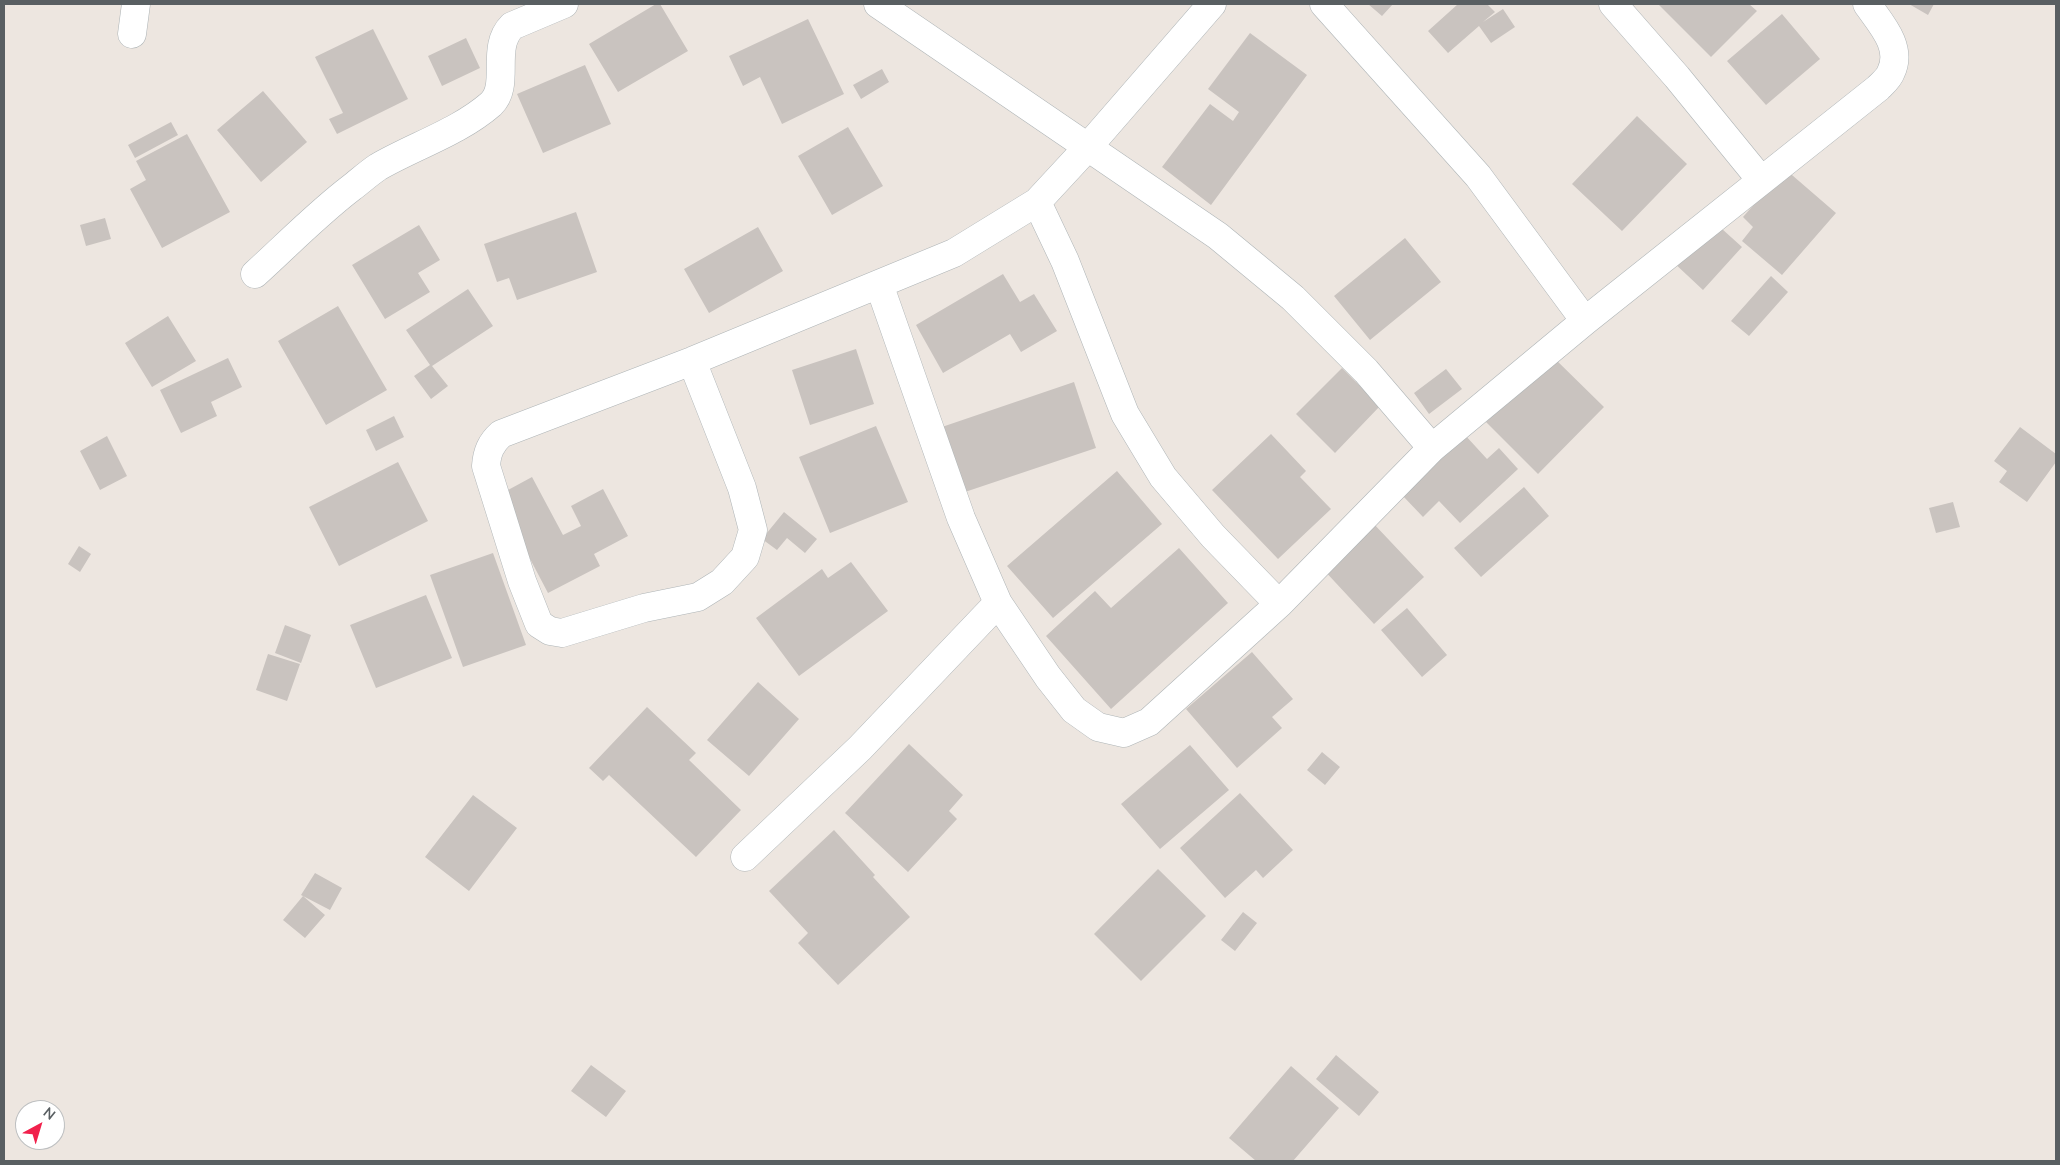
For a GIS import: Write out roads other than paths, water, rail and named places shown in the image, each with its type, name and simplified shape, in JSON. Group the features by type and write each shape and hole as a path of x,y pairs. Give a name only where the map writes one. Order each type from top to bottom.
{"street":[{"path":"132,34 136,4"},
{"path":"255,274 328,206 378,168 455,128 491,104 499,88 501,41 505,32 512,26 564,4"},
{"path":"878,4 1218,236 1293,298 1366,371 1432,448"},
{"path":"692,361 742,488 753,530 745,557 722,582 698,597 644,608 562,633 550,631 540,624 522,581 486,466 490,447 501,434 692,361 954,253 1037,202 1087,148 1212,4"},
{"path":"1324,4 1478,176 1585,321"},
{"path":"1612,4 1678,77 1761,180"},
{"path":"879,284 961,518 998,603 1048,677 1074,710 1098,727 1124,733 1149,722 1279,604 1432,448 1585,321 1878,88 1891,73 1896,55 1890,37 1867,4"},
{"path":"1037,202 1065,261 1125,414 1163,477 1213,536 1279,604"},
{"path":"745,857 860,748 998,603"}]}
